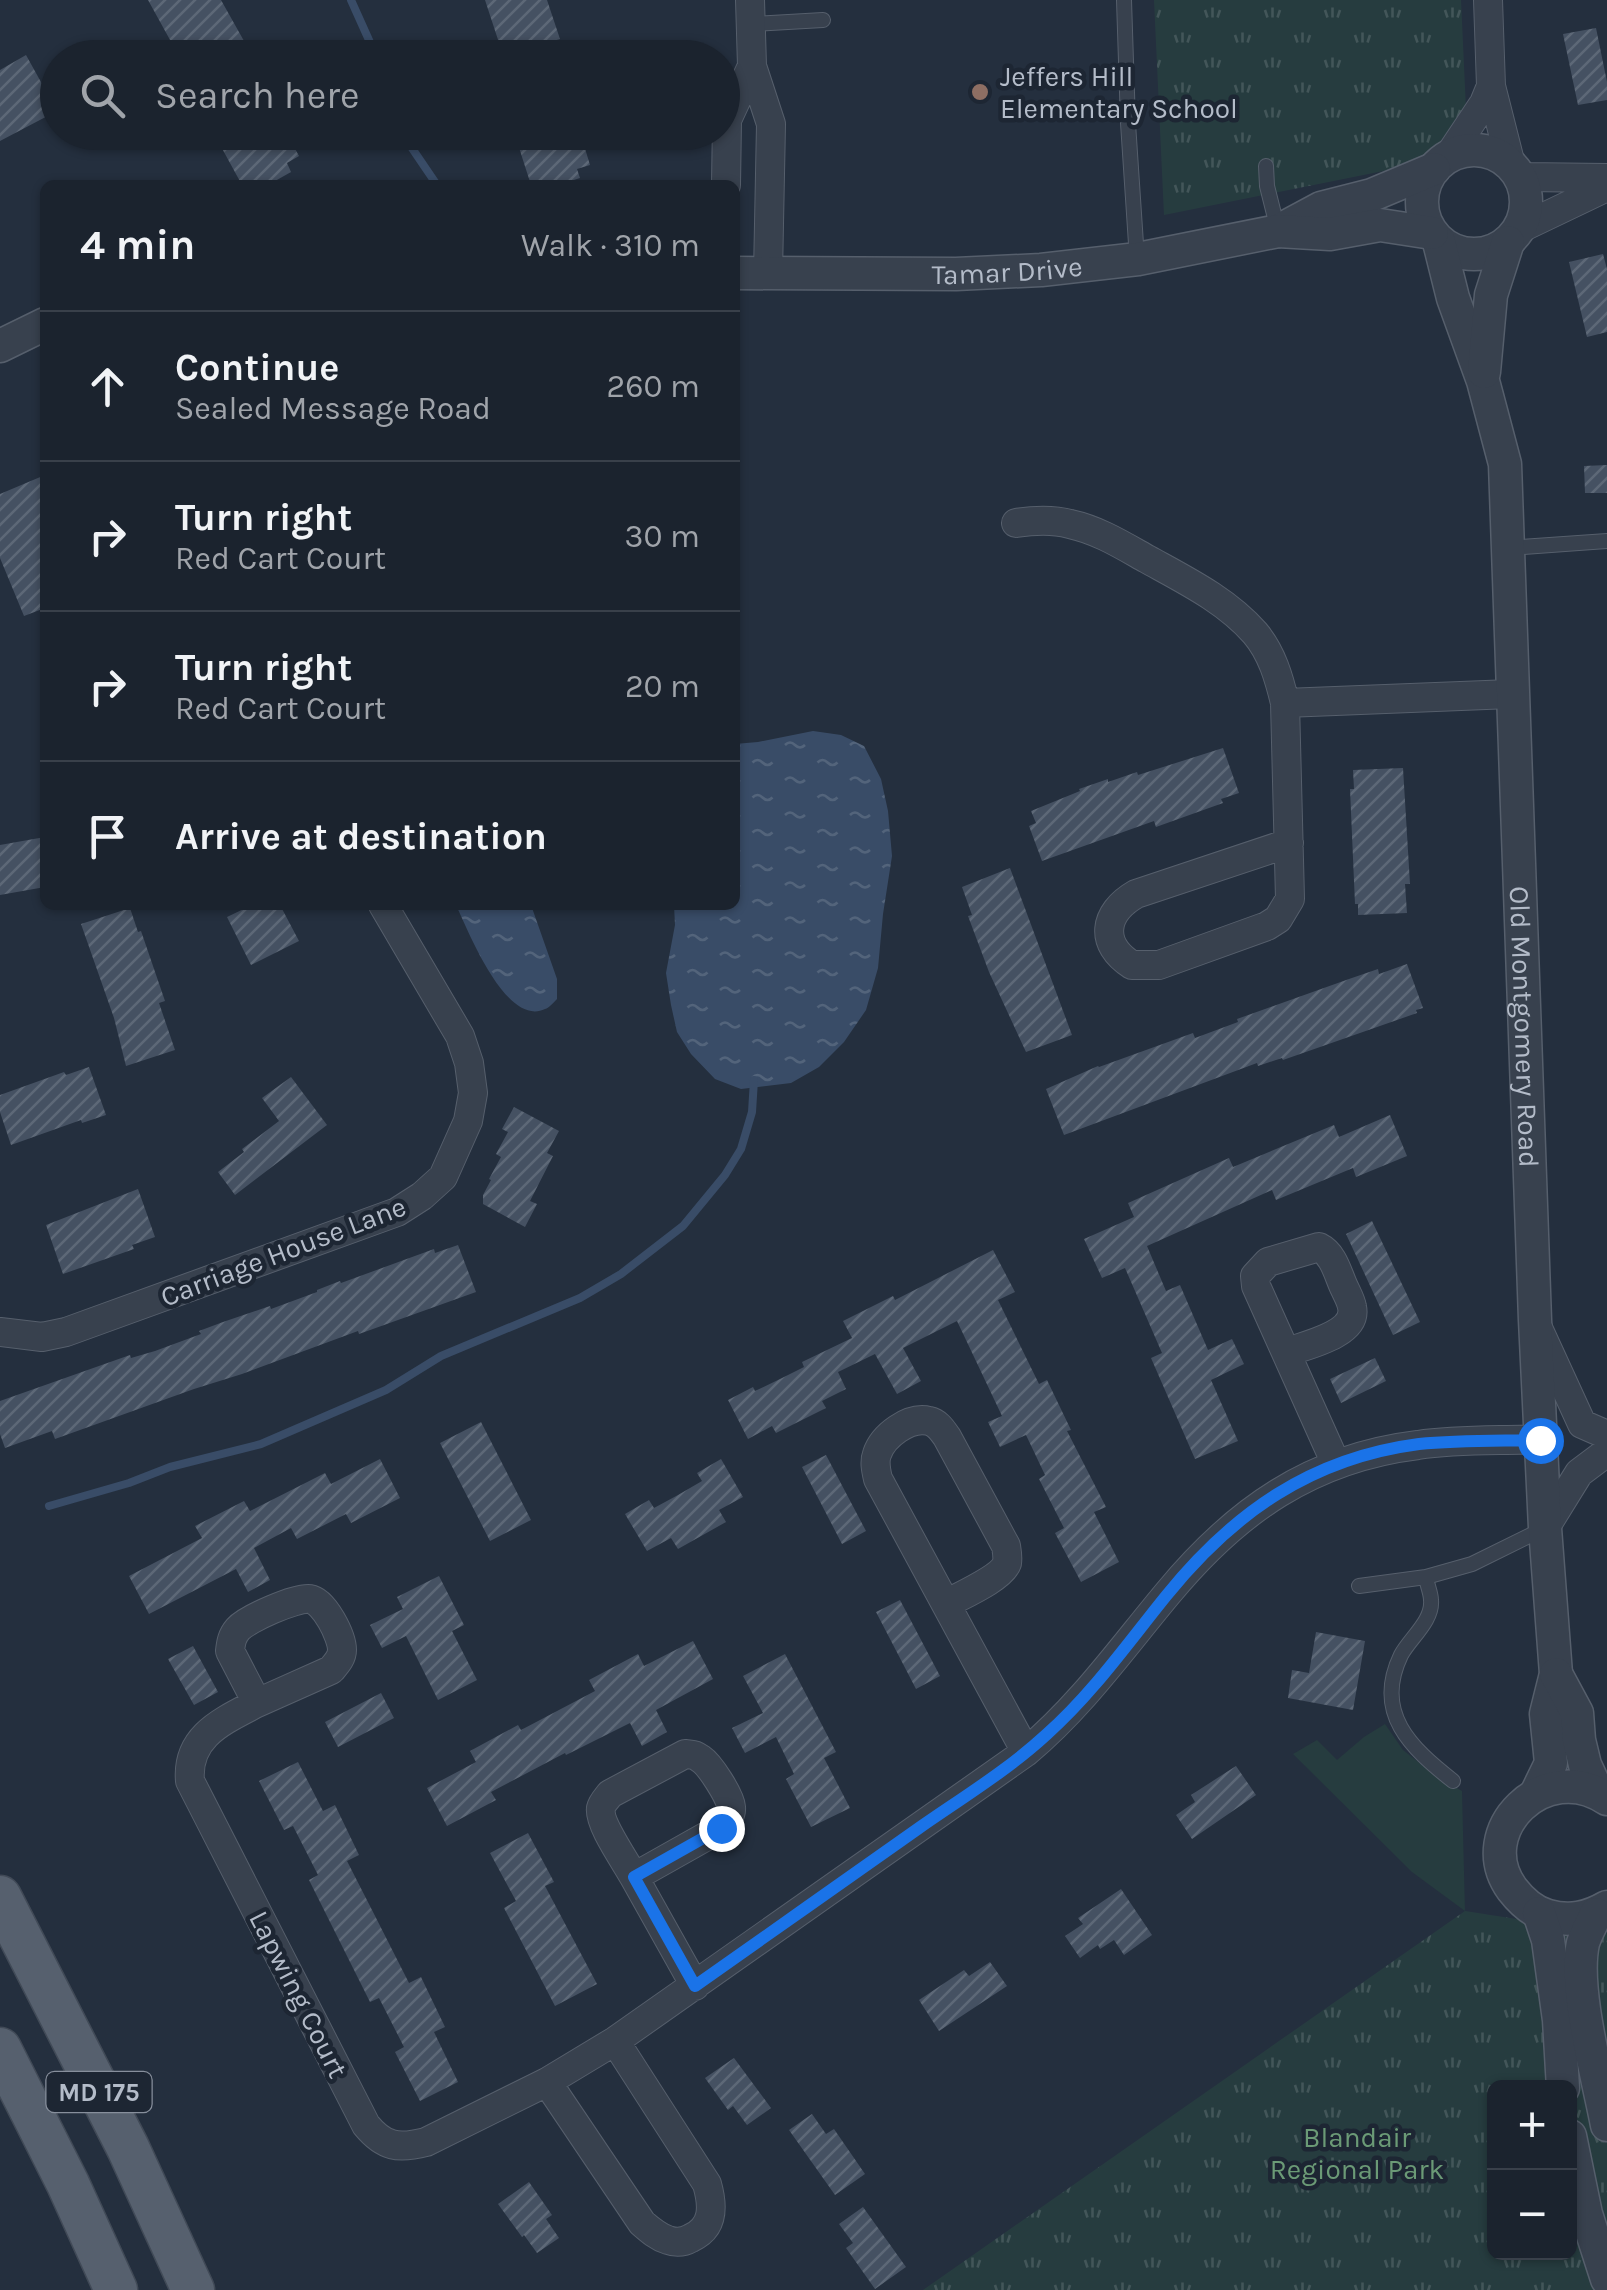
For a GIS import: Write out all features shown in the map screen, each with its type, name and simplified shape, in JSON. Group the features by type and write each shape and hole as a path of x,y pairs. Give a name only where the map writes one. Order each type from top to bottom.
{"main road":[{"name":"MD 175","path":"0,1897 128,2148 193,2290"},
{"name":"MD 175","path":"0,2049 116,2290"}],"street":[{"path":"1488,0 1491,86 1526,198 1525,214 1514,236"},
{"path":"751,12 752,66 771,124 751,274"},
{"path":"740,92 752,66"},
{"path":"1491,86 1484,103 1425,184 1422,202 1436,237 1463,253 1495,250 1607,187"},
{"path":"726,180 727,150"},
{"path":"1441,163 1465,151 1483,151 1500,157 1516,171 1607,178"},
{"name":"Tamar Drive","path":"1278,231 1320,208 1372,196 1441,163"},
{"name":"Tamar Drive","path":"751,274 1041,270 1138,259 1278,231 1330,234 1380,225 1436,237"},
{"name":"Old Montgomery Road","path":"1483,382 1491,294 1514,236"},
{"name":"Old Montgomery Road","path":"1436,237 1505,464 1540,1440 1556,1674 1546,1714 1550,1763 1536,1794"},
{"path":"0,346 40,326"},
{"path":"1016,523 1042,520 1102,534 1203,590 1256,634 1277,671 1286,703 1289,843 1290,898 1278,919 1160,964 1132,965 1114,950 1108,928 1124,900 1289,843"},
{"path":"1286,703 1511,694"},
{"name":"Carriage House Lane","path":"0,1332 42,1337 66,1332 398,1212 443,1176 468,1121 472,1093 470,1063 460,1036 386,910"},
{"path":"1535,1320 1582,1424 1607,1436"},
{"path":"1287,1352 1336,1464"},
{"path":"946,1604 999,1574 1008,1556 939,1425 928,1420 916,1421 893,1432 880,1447 875,1459 878,1479 1026,1752"},
{"name":"Lapwing Court","path":"258,1703 205,1736 189,1765 190,1781 366,2125 376,2138 408,2146 426,2142 548,2082 615,2041 1026,1752 1079,1702 1212,1545 1234,1524 1300,1479 1377,1452 1420,1444 1540,1440"},
{"path":"1545,1528 1579,1473 1607,1452"},
{"name":"Old Montgomery Road","path":"1556,1674 1577,1713 1585,1765 1603,1796"},
{"path":"634,1877 721,1828 728,1819 732,1809 729,1800 709,1766 695,1756 686,1754 610,1794 600,1810 602,1821 695,1986"},
{"path":"1601,1910 1581,1918 1560,1919 1540,1914 1521,1901 1508,1882 1501,1861 1502,1838 1510,1818 1525,1801 1546,1789 1564,1786 1603,1796"},
{"path":"1601,1910 1584,1939 1580,1966 1607,2125"},
{"path":"1540,1914 1548,1940 1559,2020 1563,2080"},
{"path":"548,2082 642,2223 670,2241 682,2242 696,2236 707,2226 711,2214 707,2184 615,2041"},
{"path":"1577,2170 1607,2279"}],"lane":[{"path":"1124,0 1138,259"},
{"path":"751,12 823,20"},
{"path":"1266,166 1278,231"},
{"path":"1507,548 1607,541"},
{"path":"1359,1586 1426,1577 1472,1564 1545,1528"},
{"path":"1426,1577 1432,1603 1402,1655 1392,1683 1391,1707 1419,1754 1453,1781"}],"green space":[{"path":"1154,0 1461,0 1468,154 1164,215"},
{"path":"1385,1724 1403,1750 1462,1791 1465,1911 1412,1872 1293,1754 1317,1740 1337,1760"},
{"name":"Blandair Regional Park","path":"1465,1911 1607,1933 1607,2290 923,2290"}],"water":[{"path":"813,731 841,735 864,746 881,779 892,856 878,968 866,1010 844,1042 819,1067 791,1083 741,1089 715,1079 691,1054 677,1032 666,973 674,910 740,910 740,744"},
{"path":"458,910 533,910 557,979 557,999 545,1009 530,1011 516,1004 490,974"}],"building":[{"path":"148,0 221,0 243,40 170,40"},
{"path":"485,0 547,0 560,39 498,40"},
{"path":"1596,28 1607,100 1578,105 1563,34"},
{"path":"26,55 40,80 40,120 0,141 0,70"},
{"path":"223,150 296,150 299,156 287,163 291,172 277,180 239,180"},
{"path":"520,150 585,150 590,165 577,169 580,178 529,180"},
{"path":"1603,254 1607,269 1607,332 1587,337 1569,262"},
{"path":"1607,465 1607,493 1585,493 1584,466"},
{"path":"40,477 40,610 24,616 0,558 0,494"},
{"path":"1223,748 1239,793 1221,799 1223,803 1156,827 1154,821 1042,861 1029,826 1036,823 1031,811 1108,779 1137,772 1138,775"},
{"path":"1403,768 1410,884 1405,884 1407,913 1358,915 1350,789 1354,789 1353,770"},
{"path":"40,838 40,888 0,895 0,845"},
{"path":"1010,868 1072,1035 1026,1052 989,972 968,916 972,915 962,887"},
{"path":"131,910 165,1001 159,1003 175,1050 126,1066 114,1018 81,924"},
{"path":"242,910 283,910 299,941 251,965 227,917"},
{"path":"1407,964 1423,1008 1417,1013 1283,1060 1258,1066 1257,1063 1064,1135 1046,1089 1193,1033 1195,1038 1349,979"},
{"path":"89,1067 106,1115 11,1145 0,1112 0,1095"},
{"path":"291,1077 327,1125 235,1195 218,1172 279,1121 262,1098"},
{"path":"514,1107 559,1131 547,1153 553,1156 530,1201 537,1204 525,1227 483,1204 489,1179 501,1157 496,1154 508,1132 502,1129"},
{"path":"1390,1115 1407,1156 1356,1177 1353,1168 1276,1200 1272,1190 1147,1246 1166,1291 1180,1285 1208,1350 1232,1339 1244,1364 1211,1380 1238,1441 1195,1459 1151,1358 1162,1353 1125,1268 1102,1278 1084,1239 1134,1217 1128,1203 1229,1158 1233,1167 1334,1125 1339,1137"},
{"path":"138,1189 155,1237 132,1245 134,1249 63,1274 46,1225"},
{"path":"1372,1221 1420,1322 1393,1335 1346,1234"},
{"path":"458,1245 476,1292 55,1439 52,1431 5,1448 0,1434 0,1401 130,1355 131,1358 155,1351 201,1334 199,1331 270,1306 271,1309 340,1281 434,1249 435,1253"},
{"path":"993,1250 1015,1292 998,1300 1039,1384 1047,1380 1071,1430 1067,1431 1106,1507 1094,1512 1119,1562 1081,1582 1055,1533 1064,1528 1039,1479 1045,1475 1026,1435 1000,1447 988,1422 1002,1416 957,1321 903,1348 921,1381 897,1394 875,1354 838,1372 846,1389 822,1401 826,1408 776,1433 772,1426 748,1439 728,1400 804,1367 802,1362 852,1338 843,1321 893,1296 895,1300"},
{"path":"1375,1358 1386,1381 1341,1403 1330,1379"},
{"path":"481,1422 531,1520 490,1541 440,1443"},
{"path":"826,1455 866,1531 842,1544 802,1467"},
{"path":"380,1459 400,1498 351,1523 346,1514 297,1539 291,1528 254,1548 270,1580 248,1592 236,1569 149,1614 129,1576 202,1538 195,1526 244,1501 250,1511 325,1473 331,1484"},
{"path":"721,1459 743,1497 719,1510 726,1522 678,1549 671,1538 647,1551 625,1514 649,1500 654,1508 678,1495 702,1481 697,1473"},
{"path":"439,1576 464,1625 452,1631 477,1680 438,1700 406,1636 382,1648 370,1625 403,1609 397,1597"},
{"path":"900,1600 940,1676 916,1689 876,1612"},
{"path":"1316,1632 1365,1641 1353,1710 1288,1698 1292,1670 1309,1673"},
{"path":"693,1641 713,1679 656,1710 667,1732 642,1746 630,1723 491,1792 496,1800 447,1826 427,1788 476,1762 470,1751 518,1725 521,1730 595,1691 589,1680 638,1654 644,1666"},
{"path":"193,1646 218,1692 194,1705 168,1659"},
{"path":"785,1654 836,1752 824,1758 850,1808 811,1827 786,1779 794,1774 776,1737 745,1753 732,1728 763,1713 743,1676"},
{"path":"381,1693 394,1718 338,1747 325,1722"},
{"path":"298,1762 323,1811 335,1805 359,1855 347,1861 409,1983 421,1977 445,2027 434,2032 458,2082 420,2101 395,2052 404,2047 379,1998 370,2002 309,1880 318,1875 293,1826 284,1830 259,1781"},
{"path":"1236,1766 1256,1795 1192,1839 1176,1815 1195,1802 1191,1795"},
{"path":"528,1833 554,1882 545,1886 597,1984 555,2006 504,1908 516,1901 490,1853"},
{"path":"1121,1889 1152,1935 1124,1955 1114,1940 1100,1949 1098,1945 1080,1958 1065,1936 1083,1924 1078,1918"},
{"path":"990,1962 1007,1986 939,2031 919,2000 964,1970 969,1976"},
{"path":"734,2058 771,2108 747,2125 733,2106 728,2110 705,2078"},
{"path":"812,2114 826,2134 834,2129 865,2174 835,2195 789,2130"},
{"path":"529,2182 552,2215 546,2219 559,2238 537,2253 498,2204"},
{"path":"863,2207 906,2267 875,2289 846,2248 853,2243 839,2224"}],"waterway":[{"path":"351,0 369,40"},
{"path":"413,150 434,180"},
{"path":"49,1506 170,1467 261,1444 386,1390 441,1356 580,1298 621,1274 683,1226 725,1175 741,1149 752,1112 754,1080"}],"place":[{"name":"Jeffers Hill Elementary School","path":"980,92"}],"route":[{"path":"721,1828 634,1877 695,1986 1050,1732 1201,1555 1234,1524 1272,1497 1300,1479 1377,1452 1420,1444 1540,1440"}]}
